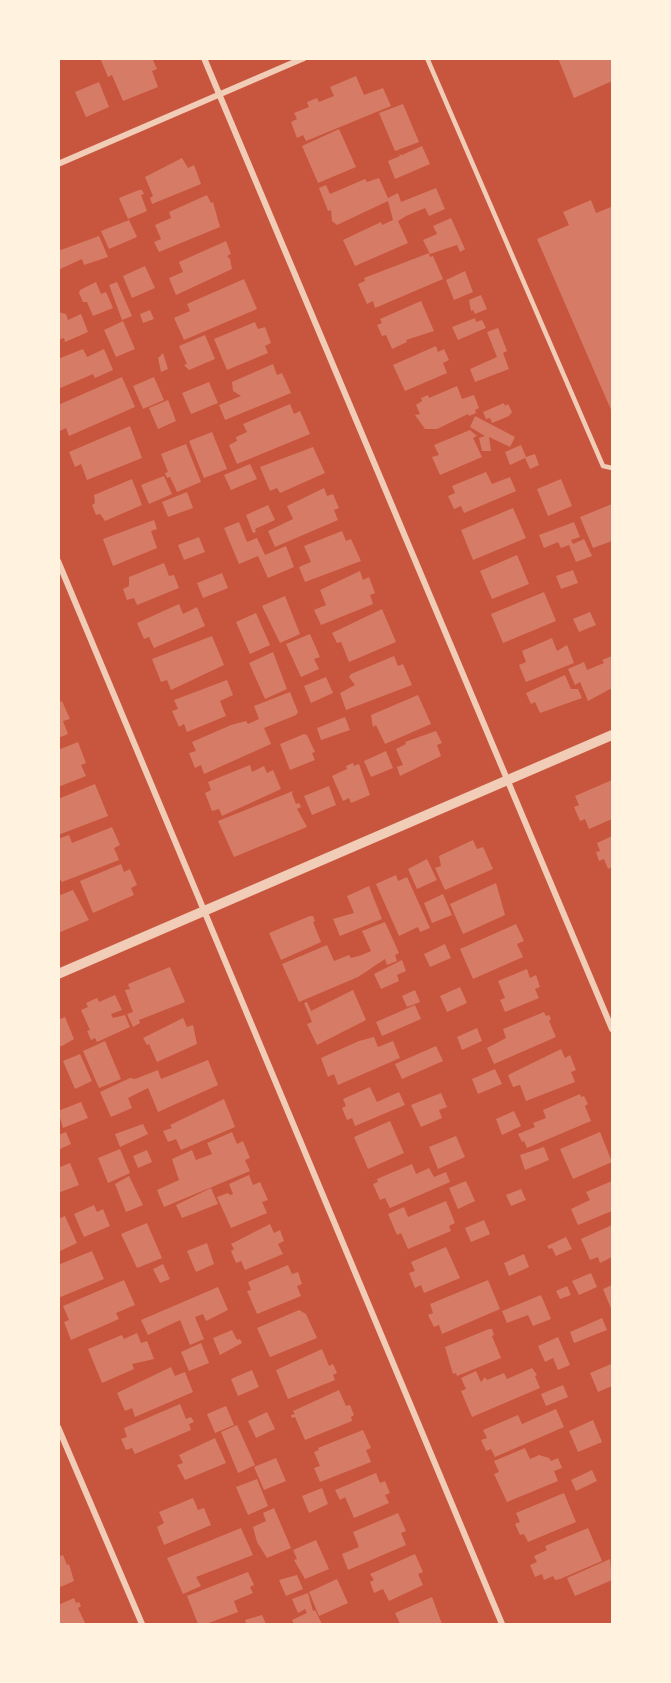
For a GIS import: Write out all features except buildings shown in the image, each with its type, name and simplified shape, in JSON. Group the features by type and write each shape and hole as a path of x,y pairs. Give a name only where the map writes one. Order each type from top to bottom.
{"street":[{"path":"204,58 612,1029"},
{"path":"58,164 304,58"},
{"path":"58,561 502,1624"},
{"path":"58,974 612,735"},
{"path":"58,1427 142,1624"}],"lane":[{"path":"427,58 603,466 612,468"}]}
